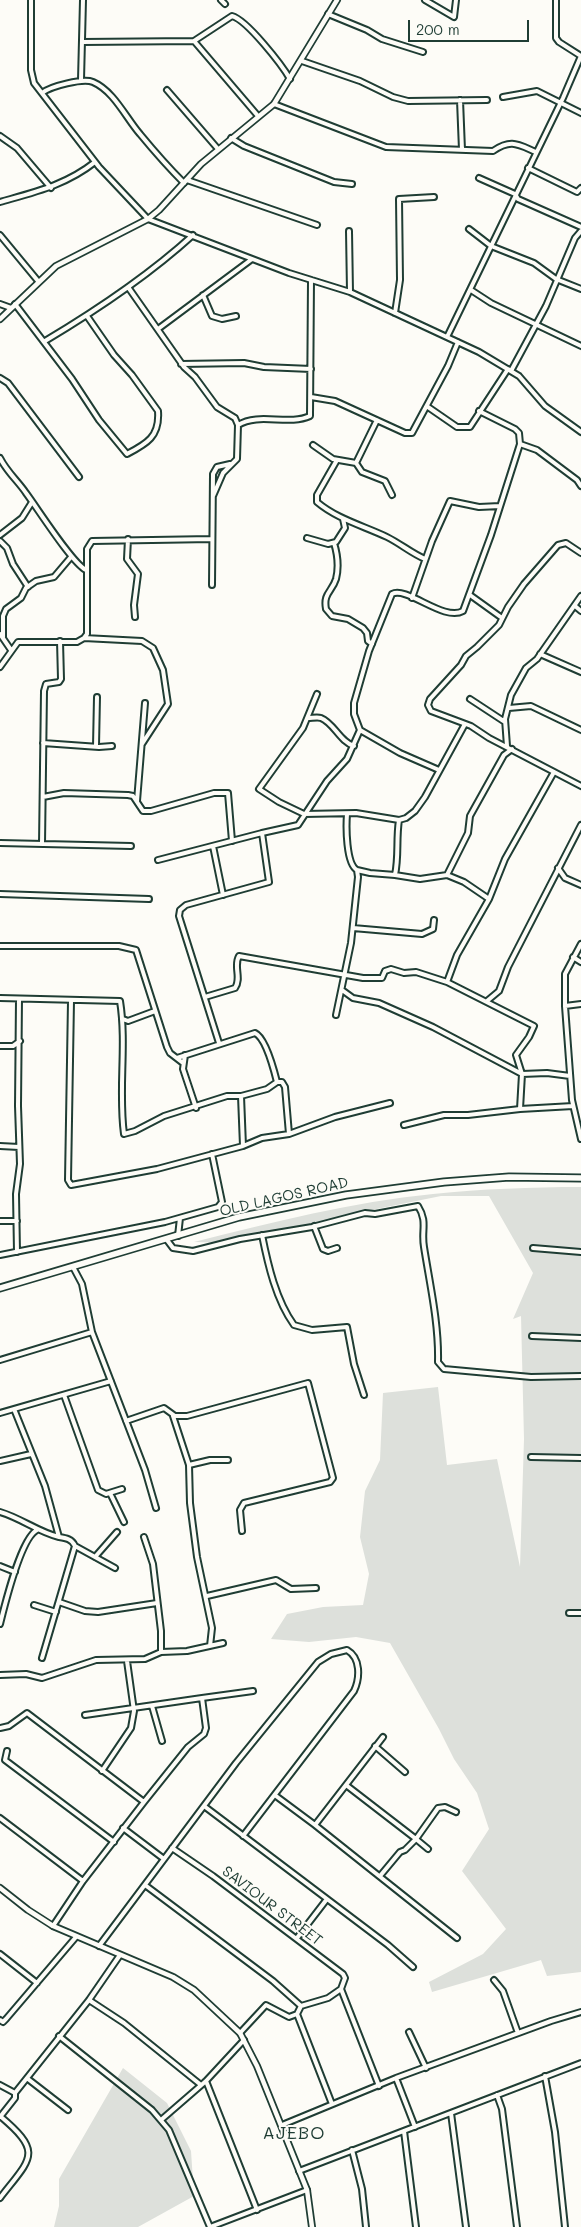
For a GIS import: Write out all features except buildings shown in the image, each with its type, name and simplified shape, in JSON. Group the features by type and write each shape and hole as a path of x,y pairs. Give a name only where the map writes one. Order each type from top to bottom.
{"main road":[{"name":"OLD LAGOS ROAD","path":"0,1288 167,1240 239,1217 388,1188 509,1178 581,1178"}],"street":[{"path":"30,0 31,70 34,83 95,162 148,219 252,259 350,292 448,337 510,370 545,406 581,432"},
{"path":"80,80 83,0"},
{"path":"221,0 225,4"},
{"path":"1,316 38,281 66,260 148,219 218,149 274,104 302,61 337,0"},
{"path":"425,0 454,17 456,0"},
{"path":"448,337 515,194 560,104 581,56 556,38 556,0"},
{"path":"328,14 367,30 382,39 423,52"},
{"path":"82,42 194,41 223,20 236,17 281,64 290,79"},
{"path":"194,41 258,116"},
{"path":"302,61 360,81 393,97 408,101 487,100"},
{"path":"42,93 55,86 74,84 80,80 93,82 104,89 138,133 185,181 317,225"},
{"path":"167,90 218,149"},
{"path":"503,97 537,91 581,114"},
{"path":"460,100 462,150"},
{"path":"274,104 386,147 493,151 505,143 511,143 536,152"},
{"path":"0,136 17,148 51,188"},
{"path":"231,138 251,149 334,182 352,184"},
{"path":"0,202 51,188 69,180 95,162"},
{"path":"528,168 577,192 581,188"},
{"path":"428,407 452,424 461,428 470,427 479,411 510,370 536,324 575,238 581,229 518,199 515,194 479,178"},
{"path":"395,313 400,280 399,199 434,197"},
{"path":"512,201 518,199"},
{"path":"469,229 491,246 534,263 556,280 581,289"},
{"path":"349,231 350,292"},
{"path":"0,235 38,281"},
{"path":"45,341 88,316 128,288 193,235"},
{"path":"158,329 252,259"},
{"path":"238,425 245,420 305,418 310,416 311,280"},
{"path":"128,288 181,364 195,377 217,407 235,418 238,425 238,459 223,473 213,496"},
{"path":"471,290 491,303 581,346"},
{"path":"202,295 212,316 222,319 236,316"},
{"path":"0,304 11,308"},
{"path":"15,304 45,341 125,453 146,444 156,426 159,414 157,408 114,355 88,316"},
{"path":"311,397 329,398 410,434 414,431 428,407 458,342"},
{"path":"181,364 244,364 271,368 311,369"},
{"path":"0,378 8,383 79,477"},
{"path":"439,770 400,753 360,730 354,714 354,703 372,644 392,594 400,593 457,613 463,610 470,595 520,444 519,433 515,429 479,411"},
{"path":"356,463 377,420"},
{"path":"520,444 537,450 577,480 581,486"},
{"path":"313,445 337,460 356,463 362,472 385,481 392,495"},
{"path":"0,458 5,468 71,557 86,570"},
{"path":"337,460 332,465 316,500 342,518 389,538 407,552 425,560"},
{"path":"212,585 214,470 232,464"},
{"path":"0,472 5,468"},
{"path":"412,598 425,560 450,500 478,508 500,506"},
{"path":"0,535 22,518 32,502"},
{"path":"307,538 328,544 334,543 340,539 345,528 342,518"},
{"path":"128,539 127,559 138,577 134,605 135,617"},
{"path":"0,667 11,650 18,642 23,640 77,642 87,634 87,549 92,541 212,539"},
{"path":"0,541 8,548 13,564 28,586"},
{"path":"334,543 339,563 336,579 325,598 326,609 332,616 346,619 363,628 367,633 368,641 372,644"},
{"path":"581,553 566,543 558,545 524,584 494,631 466,656 428,702 431,711 465,724 581,786"},
{"path":"11,650 1,635 4,612 21,598 28,586 42,578 53,579 71,557"},
{"path":"470,595 502,618"},
{"path":"447,875 468,833 470,816 510,747 505,722 511,695 517,688 523,673 540,654 581,596"},
{"path":"575,606 581,611"},
{"path":"84,638 142,641 153,648 163,670 168,704 142,744"},
{"path":"42,844 44,687 50,683 59,682 61,679 60,642"},
{"path":"540,654 581,672"},
{"path":"318,694 308,718 259,789 278,802 304,814 366,814 399,820 406,818 415,811 465,724"},
{"path":"96,746 97,696"},
{"path":"470,699 505,722"},
{"path":"137,801 145,704"},
{"path":"508,708 531,706 581,730"},
{"path":"308,718 321,718 347,744 354,746"},
{"path":"158,860 298,825 327,781 347,759 360,730"},
{"path":"43,743 112,746"},
{"path":"448,982 457,955 489,899 505,859 554,772"},
{"path":"42,797 64,793 128,795 137,801 143,811 151,811 214,793 228,793 232,841"},
{"path":"347,814 349,862 357,870 420,879 447,875 464,882 489,899"},
{"path":"395,875 399,850 396,837 399,820"},
{"path":"487,1000 499,991 508,967 581,825"},
{"path":"219,1043 179,916 180,910 186,905 269,882 262,833"},
{"path":"0,843 131,846"},
{"path":"213,846 223,895"},
{"path":"558,868 565,878 581,885"},
{"path":"336,1015 353,928 357,870"},
{"path":"0,894 149,899"},
{"path":"353,928 422,934 433,929 434,920"},
{"path":"581,944 565,974 565,1006 572,1106 581,1139"},
{"path":"0,946 120,946 136,950 148,981 155,1011 170,1053 183,1063"},
{"path":"205,997 235,988 239,978 237,963 239,956 344,973 363,978 382,978 385,971 391,969 404,973 416,972 448,982 487,1000 534,1026 516,1055 522,1074 520,1109"},
{"path":"573,957 581,962"},
{"path":"342,990 353,998 379,1003 433,1027 522,1074 547,1073 570,1076"},
{"path":"0,998 120,1001 123,1019 121,1111 124,1134 135,1131 164,1116 196,1108 227,1096 241,1096 266,1090 277,1082 282,1082 285,1087 290,1134"},
{"path":"17,1252 16,1194 20,1164 19,998"},
{"path":"71,1001 68,1180 71,1185 158,1169 243,1146 262,1138 290,1134 335,1117 390,1103"},
{"path":"565,1006 576,1003 581,1004"},
{"path":"123,1019 128,1021 155,1011"},
{"path":"177,1058 219,1043 234,1040 249,1033 259,1034 265,1045 277,1082"},
{"path":"0,1046 14,1046 20,1041"},
{"path":"14,1046 19,1051"},
{"path":"185,1056 183,1063 196,1108"},
{"path":"241,1096 243,1146"},
{"path":"404,1126 444,1115 468,1115 572,1106"},
{"path":"0,1146 19,1147"},
{"path":"0,1255 180,1218 220,1205 212,1154"},
{"path":"167,1240 173,1248 193,1252 240,1238 314,1226 364,1214 375,1214 418,1206 425,1226 423,1244 439,1341 438,1362 444,1369 531,1377 581,1376"},
{"path":"178,1236 180,1218"},
{"path":"0,1221 17,1221"},
{"path":"314,1226 323,1249 328,1251 338,1248"},
{"path":"262,1235 266,1259 282,1304 294,1325 312,1330 347,1327 354,1364 364,1395"},
{"path":"533,1248 581,1252"},
{"path":"73,1267 82,1284 92,1332 145,1470 156,1508"},
{"path":"0,1360 92,1332"},
{"path":"532,1336 581,1338"},
{"path":"0,1413 111,1381"},
{"path":"126,1421 164,1408 173,1415 187,1416 274,1391 305,1383 308,1384 334,1478 330,1482 244,1504 240,1510 242,1531"},
{"path":"64,1394 98,1490 102,1493 110,1493 122,1489"},
{"path":"14,1409 45,1486 59,1537"},
{"path":"173,1415 188,1465 190,1504 199,1564 212,1628 210,1646"},
{"path":"0,1462 31,1454"},
{"path":"531,1457 581,1458"},
{"path":"188,1465 210,1460 228,1460"},
{"path":"110,1493 124,1522"},
{"path":"0,1512 25,1521 37,1530 69,1539 75,1546 115,1568"},
{"path":"0,1623 26,1539 30,1533 37,1530"},
{"path":"95,1557 116,1532"},
{"path":"144,1537 153,1564 161,1652"},
{"path":"42,1658 75,1546"},
{"path":"0,1566 15,1572"},
{"path":"207,1596 276,1580 290,1589 316,1588"},
{"path":"59,1602 85,1611 98,1612 157,1604"},
{"path":"34,1604 56,1612"},
{"path":"569,1613 581,1613"},
{"path":"0,1668 0,1675 26,1674 42,1678 96,1660 145,1659 161,1652 224,1643"},
{"path":"99,1946 269,1720 318,1662 331,1654 347,1650 357,1661 358,1669 354,1691 276,1796 243,1836"},
{"path":"102,1771 127,1738 132,1728 134,1714 127,1660"},
{"path":"85,1715 254,1691"},
{"path":"53,1926 83,1881 144,1802 188,1747 204,1734 206,1728 202,1698"},
{"path":"152,1706 162,1740"},
{"path":"0,1728 9,1726 27,1713 144,1802"},
{"path":"315,1825 383,1737"},
{"path":"375,1746 405,1772"},
{"path":"7,1751 4,1760 114,1842"},
{"path":"346,1785 428,1849"},
{"path":"276,1796 457,1938"},
{"path":"204,1806 413,1967"},
{"path":"380,1876 400,1852 405,1850 416,1839 438,1808 445,1807 456,1812"},
{"path":"0,1818 83,1881"},
{"path":"124,1828 164,1858"},
{"name":"SAVIOUR STREET","path":"172,1848 297,1938 343,1974 345,1978 341,1989"},
{"path":"145,1885 273,1981 301,2006"},
{"path":"0,1888 28,1910 53,1926 173,1978 194,1990 240,2033 282,2125 307,2190 312,2227"},
{"path":"297,1938 327,1899"},
{"path":"0,2020 3,2022 6,2019 76,1937"},
{"path":"0,1954 37,1983"},
{"path":"0,2198 20,2173 29,2154 29,2148 23,2136 0,2116 15,2098 15,2093 89,2000 120,1955"},
{"path":"494,1980 503,1991 518,2033"},
{"path":"332,2104 297,2014 301,2006 328,1998 341,1989 379,2086"},
{"path":"89,2000 124,2023 202,2085"},
{"path":"240,2033 266,2005 284,2016 297,2014"},
{"path":"282,2125 396,2078 581,2012"},
{"path":"409,2032 426,2068"},
{"path":"59,2036 161,2120 169,2130 210,2227 307,2190"},
{"path":"161,2120 202,2085 244,2040"},
{"path":"299,2170 581,2064"},
{"path":"545,2076 555,2132 565,2227"},
{"path":"396,2078 415,2127"},
{"path":"28,2079 68,2110"},
{"path":"206,2081 258,2210"},
{"path":"0,2085 15,2093"},
{"path":"497,2095 502,2109 518,2227"},
{"path":"450,2113 466,2227"},
{"path":"404,2131 416,2227"},
{"path":"352,2150 362,2189 366,2227"}],"shaded area":[{"path":"581,1187 581,1972 547,1976 541,1960 432,1992 429,1982 483,1954 506,1929 462,1871 489,1829 477,1793 454,1759 390,1643 356,1637 309,1642 271,1639 287,1614 323,1607 363,1605 369,1574 360,1537 365,1491 380,1460 383,1393 438,1387 447,1465 497,1459 520,1567 524,1439 521,1316 513,1319 533,1273 489,1196 441,1196 352,1214 231,1243 194,1242 253,1227 373,1202 451,1192"},
{"path":"123,2068 167,2103 191,2151 194,2196 138,2227 54,2227 59,2206 59,2179"}],"district":[{"name":"AJEBO","path":"294,2133"}]}
